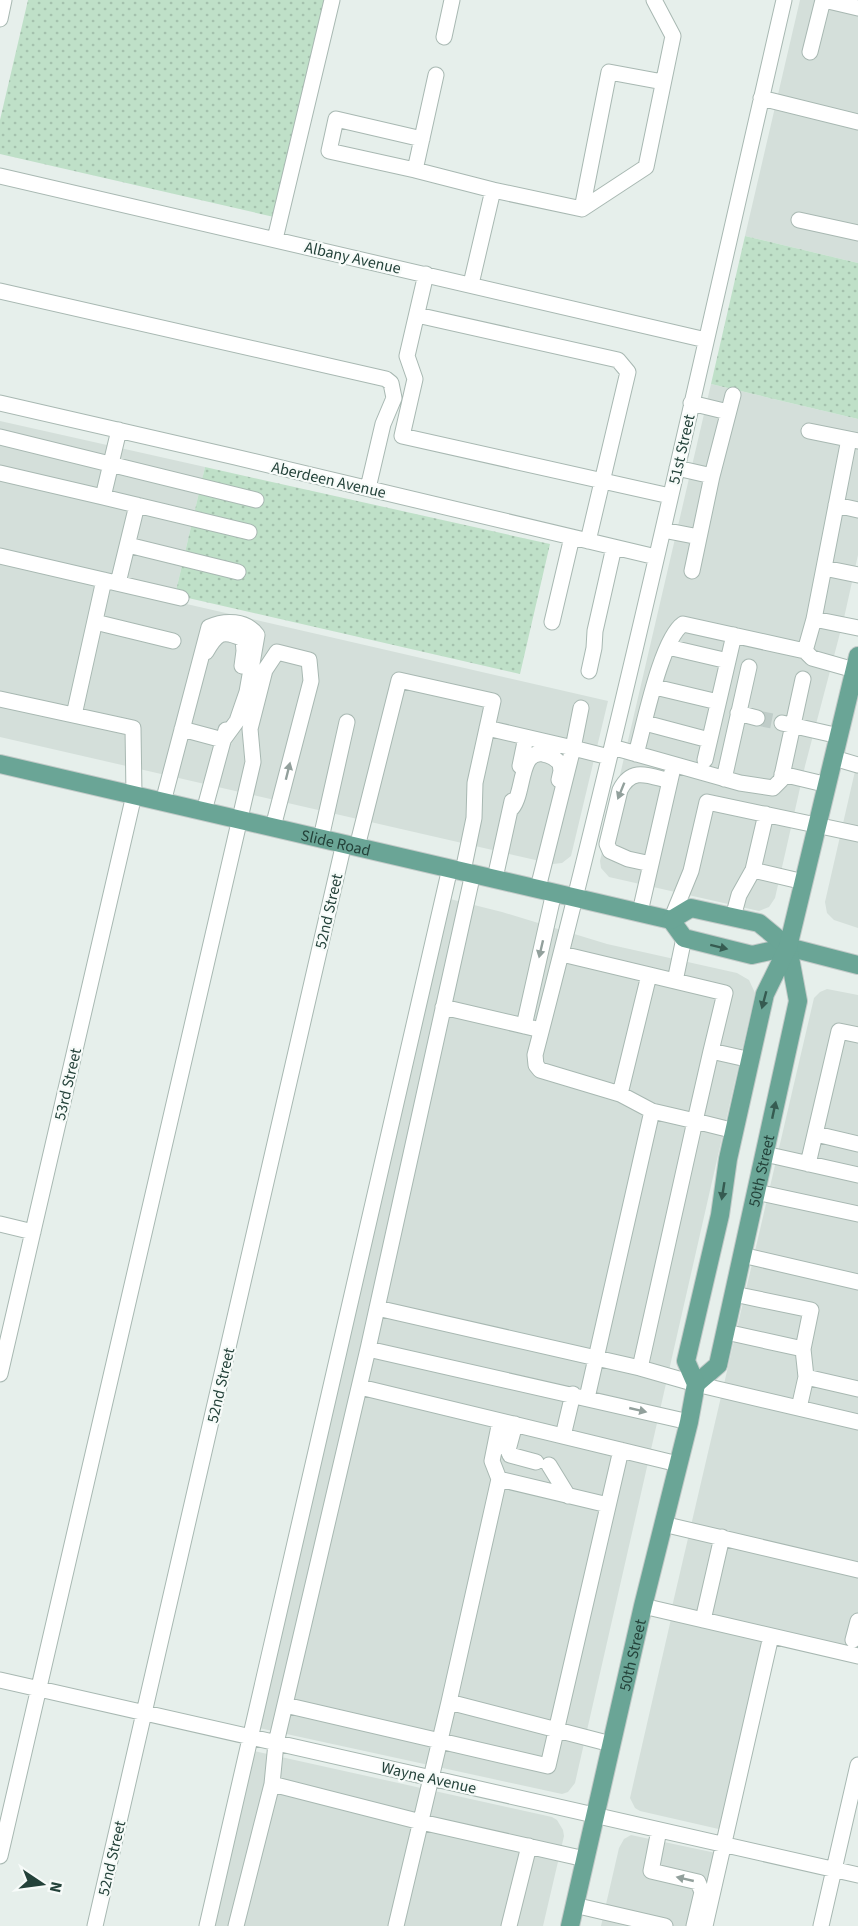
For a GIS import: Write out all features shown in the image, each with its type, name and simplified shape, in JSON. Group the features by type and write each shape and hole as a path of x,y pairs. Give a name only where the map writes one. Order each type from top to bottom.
{"main road":[{"name":"50th Street","path":"570,1926 643,1606 689,1422 696,1384 687,1361 720,1215 735,1131 765,994 788,947 839,736 852,710 857,665"},
{"name":"Slide Road","path":"0,764 671,920"},
{"path":"788,947 752,955 684,938 671,920 691,908 759,923 788,947 858,965"},
{"name":"50th Street","path":"696,1384 718,1365 798,1001 788,947"}],"street":[{"path":"0,19 4,0"},
{"path":"275,239 332,0"},
{"path":"444,37 452,0"},
{"path":"422,139 336,119 329,151 582,209 646,167 673,36 654,0"},
{"name":"51st Street","path":"620,1094 540,1070 536,1065 535,1055 576,897 657,557 784,0"},
{"path":"810,52 823,0 858,8"},
{"path":"582,209 609,72 663,82"},
{"path":"414,170 436,75"},
{"path":"761,98 858,123"},
{"name":"Albany Avenue","path":"0,176 706,340"},
{"path":"471,284 493,190"},
{"path":"799,220 858,233"},
{"path":"426,274 407,356 415,379 402,436 670,496"},
{"path":"0,291 386,379 391,383 394,398 383,424 368,488"},
{"path":"417,315 618,360 628,372 588,541"},
{"path":"692,571 712,476 733,395"},
{"name":"Aberdeen Avenue","path":"0,403 657,557"},
{"path":"692,403 728,412"},
{"path":"103,496 119,430"},
{"path":"805,651 814,619 836,505 854,440 809,431"},
{"path":"0,437 256,500"},
{"path":"677,468 712,476"},
{"path":"0,473 249,532"},
{"path":"0,699 74,715 94,622 128,545 138,505"},
{"path":"836,505 858,510"},
{"path":"663,530 699,537"},
{"path":"552,622 572,537"},
{"path":"128,545 238,572"},
{"path":"589,671 595,631 614,547"},
{"path":"0,556 181,598"},
{"path":"824,568 858,575"},
{"path":"814,619 858,628"},
{"path":"94,622 173,641"},
{"path":"163,802 209,627 219,623 236,623 252,628 257,635 247,692 237,721 224,740 204,812"},
{"path":"636,754 664,654 678,627 682,624 805,651 812,658 857,665"},
{"path":"705,760 734,635"},
{"path":"668,647 728,661"},
{"path":"0,1856 253,762 250,729 265,670 277,652 309,660 311,681 273,827"},
{"path":"724,779 749,667"},
{"path":"207,1926 250,1738 462,871 474,818 475,783 487,728 573,748 636,754 724,779 772,788 778,785 782,774 787,725 803,679"},
{"name":"52nd Street","path":"95,1926 351,845 399,680 493,701 487,728"},
{"path":"655,687 718,702"},
{"path":"524,1026 546,890 554,821 581,708"},
{"path":"738,713 757,717"},
{"name":"53rd Street","path":"0,1374 134,795 133,728 74,715"},
{"path":"321,838 347,722"},
{"path":"645,723 709,740"},
{"path":"787,725 839,736"},
{"path":"182,729 224,740"},
{"path":"495,878 526,737"},
{"path":"510,810 516,805 531,756 535,753 548,754 560,763 561,771 552,806 554,821"},
{"path":"834,758 858,765"},
{"path":"640,912 674,765"},
{"path":"651,864 620,856 610,851 607,844 623,783 633,775 641,774 670,780"},
{"path":"782,774 828,785"},
{"path":"671,920 691,871 707,802 858,834"},
{"path":"734,917 740,895 753,870 766,814"},
{"path":"753,870 804,882"},
{"path":"236,1926 272,1784 276,1743 360,1387 443,1007 462,871"},
{"path":"675,981 684,938"},
{"path":"562,954 724,993 639,1368"},
{"path":"649,975 620,1094 652,1111 735,1131"},
{"path":"443,1007 541,1030"},
{"path":"808,1164 839,1031 858,1035"},
{"path":"711,1051 751,1060"},
{"path":"563,1436 596,1358 652,1111"},
{"path":"816,1134 858,1144"},
{"path":"765,1154 858,1175"},
{"path":"756,1192 858,1214"},
{"path":"0,1224 33,1232"},
{"path":"742,1255 858,1282"},
{"path":"734,1293 811,1310 803,1349 806,1377 800,1408"},
{"path":"377,1308 639,1368 696,1384 858,1422"},
{"path":"726,1332 803,1349"},
{"path":"368,1349 689,1422"},
{"path":"806,1377 858,1389"},
{"path":"360,1387 678,1464"},
{"path":"507,1423 510,1455 543,1464 568,1496"},
{"path":"396,1926 499,1479 492,1461 507,1423"},
{"path":"285,1705 548,1766 621,1450"},
{"path":"499,1479 608,1505"},
{"path":"663,1524 858,1570"},
{"path":"703,1620 722,1537"},
{"path":"643,1606 858,1656"},
{"path":"854,1640 858,1622"},
{"path":"705,1926 771,1636"},
{"name":"Wayne Avenue","path":"0,1680 858,1875"},
{"path":"449,1702 611,1744"},
{"path":"820,1926 858,1765"},
{"path":"272,1784 421,1822 585,1859"},
{"path":"659,1830 651,1871 698,1882 702,1892 694,1926"},
{"path":"509,1926 529,1846"},
{"path":"574,1905 665,1926"}],"shaded area":[{"path":"800,0 858,0 858,263 745,236"},
{"path":"711,384 858,419 858,555 805,766 775,898 769,907 759,911 609,877 601,868 600,861"},
{"path":"0,421 205,467 175,595 0,555"},
{"path":"0,561 608,701 571,856 562,863 553,864 0,737"},
{"path":"858,758 858,928 834,920 827,913 825,902"},
{"path":"450,899 502,912 607,944 737,973 749,980 755,993 575,1783 568,1792 562,1794 259,1728"},
{"path":"827,989 858,995 858,1651 672,1607 814,998"},
{"path":"671,1619 766,1639 723,1830 640,1811 635,1808 630,1798"},
{"path":"254,1751 552,1817 557,1820 564,1836 543,1926 214,1926"},
{"path":"631,1835 716,1853 700,1926 601,1926 619,1848 624,1839"}],"green space":[{"path":"28,0 324,0 274,217 0,154 0,120"},
{"path":"745,236 858,263 858,419 711,384"},
{"path":"205,467 550,544 520,674 175,595"}],"tunnel":[{"path":"757,718 782,723"}]}
